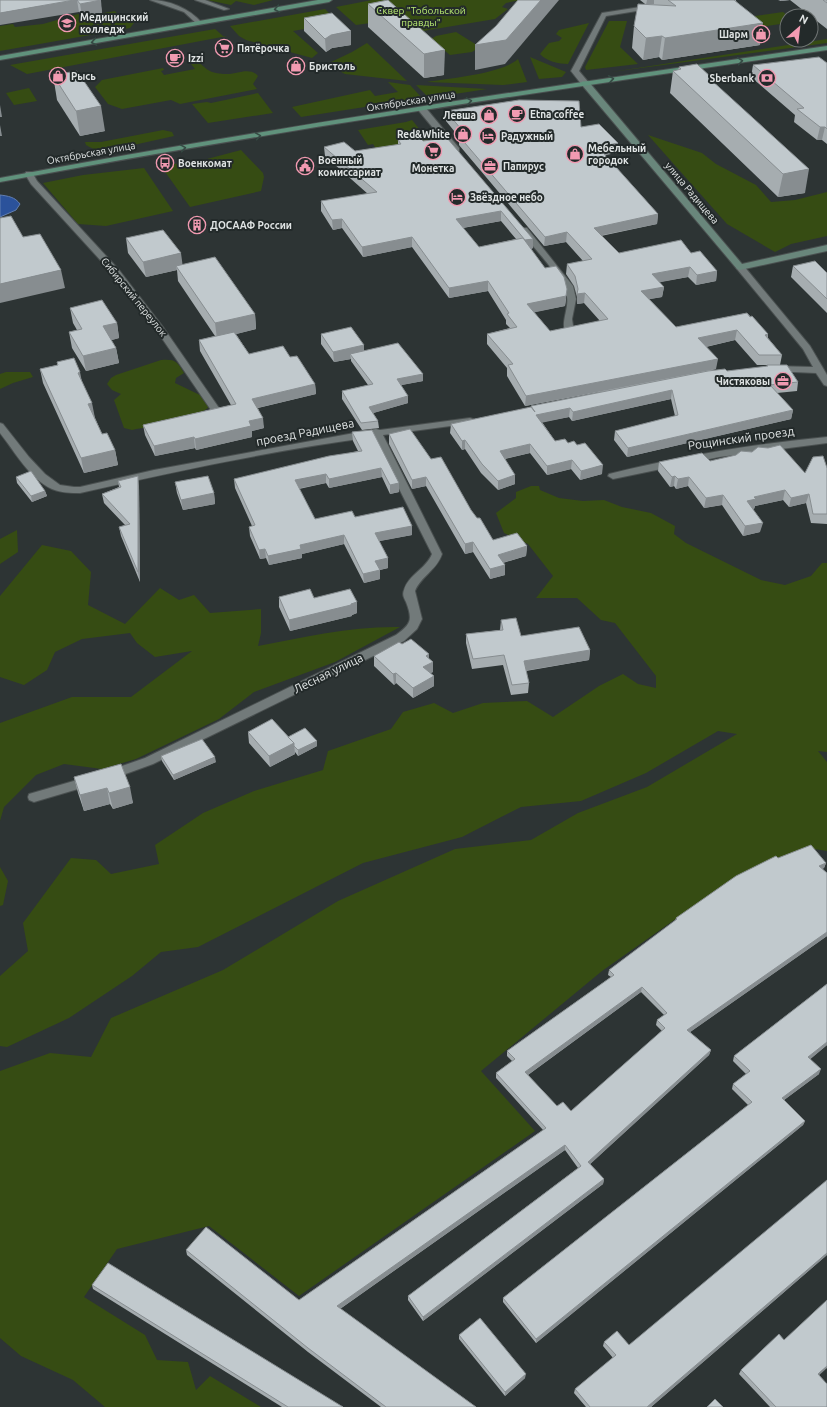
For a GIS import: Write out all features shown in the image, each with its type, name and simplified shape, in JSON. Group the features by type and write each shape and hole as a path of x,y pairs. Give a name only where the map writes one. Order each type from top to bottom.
{"main road":[{"path":"0,58 329,0"},
{"name":"Октябрьская улица","path":"0,180 118,158 422,109 585,83 827,48"},
{"name":"улица Радищева","path":"585,83 740,267"},
{"path":"740,267 827,248"}],"street":[{"path":"153,0 182,10 199,23"},
{"path":"198,0 226,9"},
{"name":"улица Радищева","path":"585,83 575,71 604,14 664,6"},
{"path":"422,109 462,156"},
{"name":"Сибирский переулок","path":"29,174 34,182 72,226 116,272 160,329 214,408"},
{"path":"517,222 570,286 572,299 568,319 568,332"},
{"name":"улица Радищева","path":"740,267 807,348 827,383"},
{"path":"762,369 820,370"},
{"name":"проезд Радищева","path":"0,426 43,479 56,488 80,490 154,473 333,439 376,432 478,420"},
{"name":"Лесная улица","path":"34,797 125,771 149,761 400,638 412,628 417,622 417,615 409,597 411,586 415,580 432,565 437,554 376,432"},
{"name":"Рощинский проезд","path":"613,476 689,458 759,447 827,440"}],"green space":[{"path":"207,0 273,0 254,5 236,1 231,5"},
{"name":"Сквер \"Тобольской правды\"","path":"372,0 520,0 506,3 502,7 508,9 495,19 417,32 399,19 356,25 336,7"},
{"path":"325,9 339,23 293,31 318,53 312,58 246,40 239,36 230,26"},
{"name":"Медицинский колледж","path":"115,11 121,19 136,16 137,19 130,28 0,51 0,26 13,24 15,27 43,24 78,14 82,17"},
{"path":"779,13 779,24 760,27 748,17"},
{"path":"609,21 627,21 620,47 638,64 586,70 585,67"},
{"path":"589,23 568,64 553,62 540,54 549,43 559,41 562,38 556,34 559,30"},
{"path":"215,29 223,36 227,36 27,74 10,65"},
{"path":"456,32 480,47 472,52 450,55 431,39 436,36"},
{"path":"827,39 827,43 819,44 819,40"},
{"path":"367,43 407,81 345,74 327,64"},
{"path":"779,46 779,48 790,48 611,72"},
{"path":"530,57 566,72 562,77 539,79"},
{"path":"518,59 527,82 503,85 427,82 488,72 510,64"},
{"path":"194,62 199,63 211,72 229,74 247,71 255,73 258,76 253,84 257,89 180,104 171,100 122,109 108,104 95,87 102,80 163,68 164,70 161,71 164,75 195,69 191,64"},
{"path":"388,82 410,85 422,98 301,117 292,107 370,90 375,96 398,92"},
{"path":"416,85 487,89 429,98"},
{"path":"29,88 37,101 14,105 6,93"},
{"path":"258,93 273,113 208,123 192,104 207,102 211,103"},
{"path":"412,120 425,136 435,135 431,141 377,150 373,144 368,145 358,130 406,122"},
{"path":"163,130 172,132 174,136 129,146 125,144 111,150 90,148 85,142 101,142"},
{"path":"648,135 702,153 716,164 756,185 771,202 795,200 827,192 827,236 791,244 775,252 727,224"},
{"path":"241,150 263,173 264,177 261,191 190,207 161,166 207,159"},
{"path":"144,168 173,211 106,226 78,224 43,183 83,175"},
{"path":"161,360 170,360 177,363 184,373 176,378 175,383 200,395 209,407 183,420 132,430 124,428 114,400 121,394 112,390 107,384 111,378 116,375"},
{"path":"6,372 30,372 33,377 0,389 0,374"},
{"path":"531,486 539,486 540,490 559,498 583,501 604,500 622,507 651,513 675,526 674,534 686,543 761,580 785,585 811,576 822,563 827,563 827,752 818,751 827,762 827,851 808,848 773,860 735,877 602,971 481,1071 535,1131 299,1296 209,1226 117,1249 84,1297 145,1335 157,1360 188,1362 196,1390 210,1376 261,1407 105,1407 73,1380 21,1356 0,1338 0,1071 50,1053 91,1057 111,1018 223,970 338,901 455,849 531,840 578,813 647,787 737,734 718,731 646,773 581,801 521,807 462,837 363,863 198,947 161,952 132,976 69,1018 7,1047 0,1046 0,976 28,951 23,923 71,858 96,860 111,874 159,864 155,845 203,813 254,791 323,770 328,751 391,729 403,712 434,703 453,713 483,703 527,701 553,717 599,686 623,674 638,684 656,688 656,676 615,623 601,620 577,598 536,598 553,576 528,544 504,533 496,513 516,498 516,492"},
{"path":"17,530 18,552 0,564 0,539"},
{"path":"42,545 71,551 91,572 88,605 125,624 160,588 179,600 194,595 210,613 261,609 261,633 258,646 346,630 400,627 335,662 254,692 219,719 136,759 102,769 64,764 36,775 4,807 0,821 0,723 72,697 131,697 192,651 155,657 137,643 130,633 82,639 55,652 47,670 24,685 0,677 0,596"},
{"path":"0,867 8,881 3,905 0,906"}],"water":[{"path":"0,195 14,198 20,204 16,210 0,217"}],"building":[{"path":"0,0 74,0 0,13"},
{"path":"77,0 101,0 80,4"},
{"path":"388,0 445,50 424,54 368,4"},
{"path":"518,0 541,0 506,40 475,45 496,26"},
{"path":"668,0 734,0 763,23 665,38 662,36 646,38 634,26 638,4 676,6"},
{"path":"332,13 351,31 331,35 325,39 304,18"},
{"path":"819,57 827,63 827,129 825,127 820,127 797,109 804,108 753,65"},
{"path":"697,64 712,78 709,78 809,169 783,174 673,71 681,69 679,67"},
{"path":"77,71 101,106 76,111 53,75"},
{"path":"519,100 579,101 581,127 599,124 618,143 598,147 658,214 594,228 619,253 681,240 691,253 700,251 717,271 697,275 690,267 652,274 664,287 641,291 676,327 747,313 750,317 752,316 768,334 765,335 782,355 759,355 737,330 698,338 718,359 526,396 508,365 513,364 487,334 517,327 507,314 509,313 488,281 449,288 412,237 362,247 342,219 332,220 321,201 377,192 324,147 344,142 355,151 401,144 398,140 420,137 423,141 447,138 533,239 525,240 501,211 456,219 479,247 523,238 545,268 556,266 564,277 567,289 566,296 527,304 550,331 608,319 585,293 577,294 578,289 575,276 567,264 592,259 567,232 545,237 459,136 466,135 446,111"},
{"path":"11,216 23,237 40,234 61,270 0,284 0,218"},
{"path":"163,230 181,253 143,262 126,238"},
{"path":"215,257 255,314 215,323 176,266"},
{"path":"815,261 827,273 827,299 793,266"},
{"path":"102,300 117,323 103,326 116,348 83,356 69,332 82,329 70,308"},
{"path":"351,327 364,345 333,352 321,334"},
{"path":"234,332 249,354 283,346 290,357 297,356 315,384 252,399 263,418 249,421 251,426 195,439 194,437 154,446 143,425 236,404 199,340"},
{"path":"398,343 423,374 397,379 408,396 369,407 378,421 361,423 342,391 373,384 350,354"},
{"path":"74,358 80,372 78,373 92,403 88,404 102,434 107,433 115,450 81,458 40,369 58,365 57,362"},
{"path":"767,365 787,365 798,382 770,385 793,410 628,448 615,431 678,415 672,390 573,412 570,408 536,415 555,441 565,439 568,443 574,441 577,445 585,443 603,465 581,471 572,460 547,466 530,444 500,451 515,475 498,481 482,464 465,440 462,441 451,424 531,407 535,412 531,406 708,371 725,369 727,371 768,366"},
{"path":"410,429 431,459 441,457 471,510 477,518 480,518 493,540 517,533 527,546 498,555 505,565 490,569 473,542 465,544 426,477 412,480 389,434"},
{"path":"372,430 399,483 390,485 381,468 329,479 326,474 295,480 315,519 352,511 355,517 403,507 412,526 375,533 388,558 375,561 380,570 363,574 344,535 300,545 301,549 268,556 265,549 259,550 249,527 255,525 234,479 329,456 362,451 352,432"},
{"path":"780,445 805,473 813,457 823,456 827,468 827,514 813,514 809,494 791,498 785,490 754,497 756,499 747,501 763,523 745,526 723,495 706,498 689,477 678,479 675,476 672,477 659,462 702,453 710,461 736,455 741,451 752,452 758,447 768,448"},
{"path":"31,471 45,491 31,496 16,477"},
{"path":"138,476 138,572 119,527 130,524 102,494 121,487 118,481"},
{"path":"208,476 214,493 181,500 175,482"},
{"path":"310,589 314,598 350,589 357,602 351,605 289,620 279,597"},
{"path":"516,618 521,636 579,627 590,650 524,661 529,683 512,685 504,655 473,659 466,634 503,630 501,620"},
{"path":"411,639 429,654 426,656 433,662 423,667 434,676 413,688 396,673 393,674 374,656 399,642 402,644"},
{"path":"272,719 294,743 269,756 248,732"},
{"path":"305,728 317,741 298,750 288,737"},
{"path":"202,739 215,757 173,775 161,756"},
{"path":"121,764 130,787 109,793 107,788 80,795 74,777"},
{"path":"811,845 826,863 819,866 827,873 827,932 687,1030 711,1050 588,1162 604,1179 423,1317 408,1296 581,1166 565,1145 337,1306 476,1407 386,1407 308,1348 186,1250 206,1227 299,1300 546,1128 496,1073 515,1059 507,1051 614,975 609,970 677,919 676,918 736,876 776,856 778,858","holes":["642,987 667,1013 657,1020 665,1028 571,1111 563,1102 557,1106 525,1072"]},
{"path":"827,984 827,1042 808,1057 821,1069 782,1098 805,1121 536,1339 503,1298 752,1102 733,1084 750,1071 734,1056"},
{"path":"827,1180 827,1253 647,1407 590,1407 575,1389 616,1355 604,1342 617,1331 629,1345"},
{"path":"108,1263 343,1407 288,1407 92,1285"},
{"path":"827,1300 827,1366 818,1374 827,1384 827,1407 776,1407 741,1370 779,1334 784,1340"},
{"path":"480,1318 526,1374 505,1392 459,1335"},
{"path":"715,1399 723,1407 707,1407"}],"place":[{"name":"Медицинский колледж","path":"67,23"},
{"name":"Шарм","path":"761,34"},
{"name":"Пятёрочка","path":"224,48"},
{"name":"Izzi","path":"175,58"},
{"name":"Бристоль","path":"296,66"},
{"name":"Рысь","path":"58,76"},
{"name":"Sberbank","path":"767,78"},
{"name":"Etna coffee","path":"517,114"},
{"name":"Левша","path":"489,115"},
{"name":"Red&White","path":"463,134"},
{"name":"Радужный","path":"488,136"},
{"name":"Монетка","path":"433,151"},
{"name":"Мебельный городок","path":"575,154"},
{"name":"Военкомат","path":"165,163"},
{"name":"Военный комиссариат","path":"305,166"},
{"name":"Папирус","path":"490,166"},
{"name":"Звёздное небо","path":"457,197"},
{"name":"ДОСААФ России","path":"197,225"},
{"name":"Чистяковы","path":"783,381"}]}
